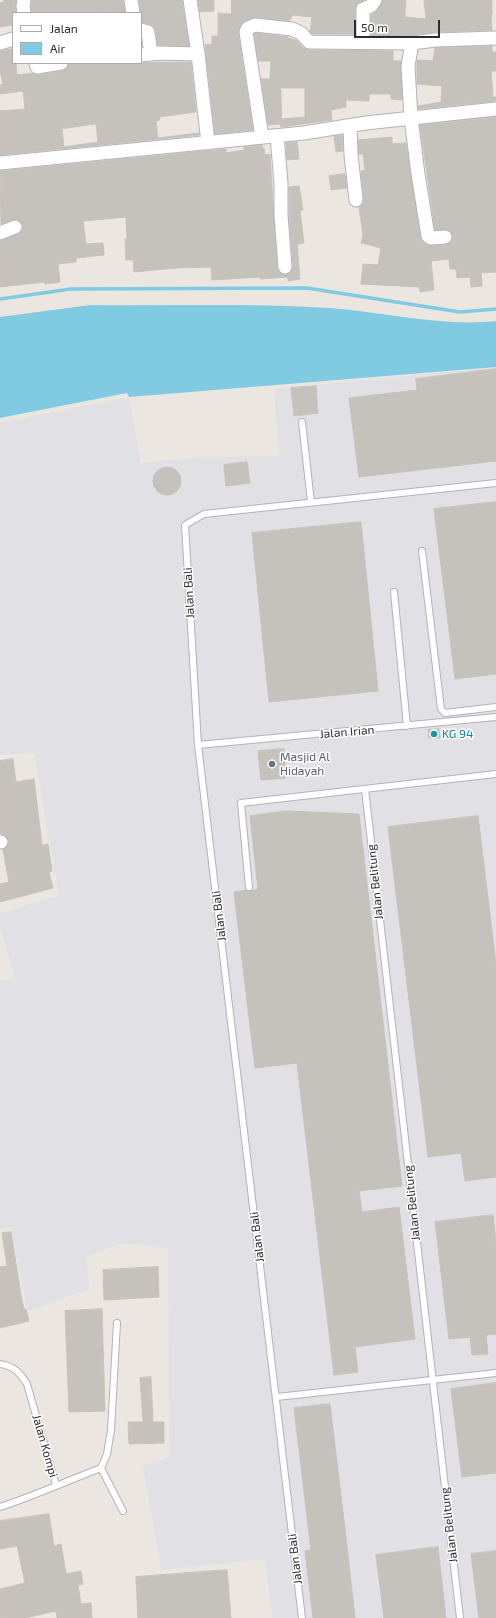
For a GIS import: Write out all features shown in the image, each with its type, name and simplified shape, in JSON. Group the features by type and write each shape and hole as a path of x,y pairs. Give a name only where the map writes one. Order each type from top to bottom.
{"street":[{"path":"24,0 24,12"},
{"path":"131,0 133,12"},
{"path":"190,0 208,143"},
{"path":"363,43 363,9 371,6 375,0"},
{"path":"262,137 246,32 248,28 254,25 292,29 301,33 309,42 412,43 434,40 496,38"},
{"path":"142,30 148,32 146,54 198,54"},
{"path":"0,43 12,39"},
{"path":"412,43 408,66 411,118 428,236 432,238 445,237"},
{"path":"36,64 37,67 55,64"},
{"path":"0,163 277,136 411,118 496,109"},
{"path":"350,126 351,155 356,200"},
{"path":"277,136 282,183 281,215 285,267"},
{"path":"0,233 15,227"}],"lane":[{"path":"302,422 311,502"},
{"name":"Jalan Bali","path":"302,1618 277,1397 198,746 185,525 204,514 496,483"},
{"path":"422,551 441,709 445,713 496,707"},
{"path":"394,592 408,726"},
{"name":"Jalan Irian","path":"198,746 496,717"},
{"path":"249,887 241,803 496,774"},
{"name":"Jalan Belitung","path":"365,789 460,1618"},
{"path":"56,1485 101,1468 107,1454 111,1430 117,1323"},
{"name":"Jalan Kompi","path":"0,1364 9,1365 19,1373 27,1384 56,1485 25,1499 0,1507"},
{"path":"277,1397 496,1373"},
{"path":"101,1468 123,1511"}],"shaded area":[{"path":"496,367 496,1618 272,1618 265,1559 161,1570 143,1466 169,1457 168,1248 124,1243 87,1256 89,1289 28,1311 11,1228 0,1228 0,981 15,979 0,926 0,913 59,896 34,753 0,755 0,423 129,397 141,463 203,457 279,456 274,389"}],"water":[{"path":"90,305 300,306 351,310 434,321 496,321 496,367 129,397 127,393 0,418 0,317"}],"building":[{"path":"4,0 16,0 16,12 12,12 12,25 0,27 0,3 4,2"},
{"path":"32,0 123,0 125,12 106,12 32,12"},
{"path":"139,0 182,0 189,46 158,45 154,27 150,24 142,22 142,12 140,12"},
{"path":"198,0 214,0 214,11 200,12"},
{"path":"232,0 364,0 357,4 355,9 355,34 313,34 310,32 312,17 292,15 289,21 255,17 244,21 241,24 238,33 253,130 215,134 205,45 212,44 212,36 218,36 218,13 231,14"},
{"path":"383,0 406,0 405,17 426,19 424,0 492,0 492,30 435,32 412,35 371,35 371,15 378,10"},
{"path":"254,34 288,37 296,40 303,48 309,50 393,51 393,61 401,61 402,100 391,99 391,94 369,94 369,101 346,100 346,107 331,110 332,120 281,127 280,124 268,125 261,79 270,79 271,61 258,61","holes":["281,88 305,88 305,117 282,119"]},
{"path":"492,46 492,52 496,52 496,71 491,71 493,97 496,97 496,101 419,109 418,106 441,102 442,86 417,84 417,60 433,61 435,48"},
{"path":"12,49 12,64 16,64 17,75 32,73 38,75 62,71 66,69 68,64 191,62 196,112 159,117 160,120 156,121 158,138 199,133 199,135 0,155 0,111 25,109 23,91 0,94 0,85 3,84 0,71 0,51","holes":["96,124 98,142 64,147 62,129"]},
{"path":"496,117 496,272 481,273 482,286 471,287 470,277 457,278 456,269 450,269 449,259 431,261 434,290 420,292 419,287 361,284 363,264 378,265 381,248 361,243 363,235 359,207 363,204 364,199 361,171 365,170 363,154 359,154 358,140 392,137 392,144 406,143 421,240 427,245 431,246 446,245 452,241 453,236 448,230 435,230 420,125"},
{"path":"342,135 343,151 336,152 334,136"},
{"path":"297,142 299,159 287,160 286,143"},
{"path":"262,145 265,155 270,154 277,268 279,272 285,275 290,273 293,266 289,215 289,187 299,186 303,210 300,211 304,243 297,244 300,279 288,281 288,277 260,279 260,277 212,280 211,267 176,268 134,272 133,260 126,260 126,217 83,221 86,244 103,243 104,255 76,258 76,262 58,264 60,282 45,284 45,282 0,287 0,241 18,234 23,228 22,224 17,219 1,224 0,171 226,149 226,153 244,150 244,147"},
{"path":"345,174 347,188 331,190 329,176"},
{"path":"496,369 496,461 359,477 349,398 417,390 416,379"},
{"path":"316,386 318,413 294,416 291,388"},
{"path":"247,462 250,483 226,486 224,465"},
{"path":"167,467 177,471 181,481 177,491 167,495 157,491 153,481 157,471"},
{"path":"496,502 496,674 455,679 434,509"},
{"path":"361,522 378,691 269,702 252,533"},
{"name":"KG 94","path":"439,729 440,738 429,738 428,730"},
{"name":"Masjid Al Hidayah","path":"284,749 286,778 261,780 258,751"},
{"path":"13,759 16,782 34,779 42,845 48,844 52,871 49,872 53,888 0,902 0,884 9,882 3,850 8,846 9,842 5,835 0,833 0,761"},
{"path":"286,811 359,814 402,1186 359,1191 362,1212 399,1207 415,1339 355,1347 358,1372 334,1375 297,1063 255,1068 234,892 258,889 250,816"},
{"path":"478,816 496,964 496,1177 465,1181 461,1153 428,1157 388,827"},
{"path":"493,1215 496,1243 496,1334 486,1335 488,1354 472,1355 470,1337 449,1339 435,1222"},
{"path":"11,1232 22,1301 29,1321 0,1328 0,1267 7,1266 2,1233"},
{"path":"158,1267 159,1297 104,1300 103,1270"},
{"path":"102,1309 105,1411 69,1412 65,1311"},
{"path":"151,1377 153,1422 164,1422 164,1443 129,1444 128,1422 143,1422 140,1378"},
{"path":"496,1383 496,1473 462,1477 451,1389"},
{"path":"330,1404 355,1618 313,1618 305,1551 311,1550 294,1408"},
{"path":"49,1514 54,1546 61,1544 66,1574 81,1571 83,1584 78,1585 81,1604 91,1603 92,1618 57,1618 56,1611 25,1618 0,1618 0,1589 25,1583 17,1546 0,1549 0,1521"},
{"path":"438,1547 446,1618 384,1618 376,1555"},
{"path":"496,1551 496,1618 479,1618 471,1554"},
{"path":"227,1570 231,1618 138,1618 136,1577"}],"waterway":[{"path":"0,299 71,289 307,288 460,312 496,309"}],"place":[{"name":"KG 94","path":"434,734"},
{"name":"Masjid Al Hidayah","path":"272,764"}]}
